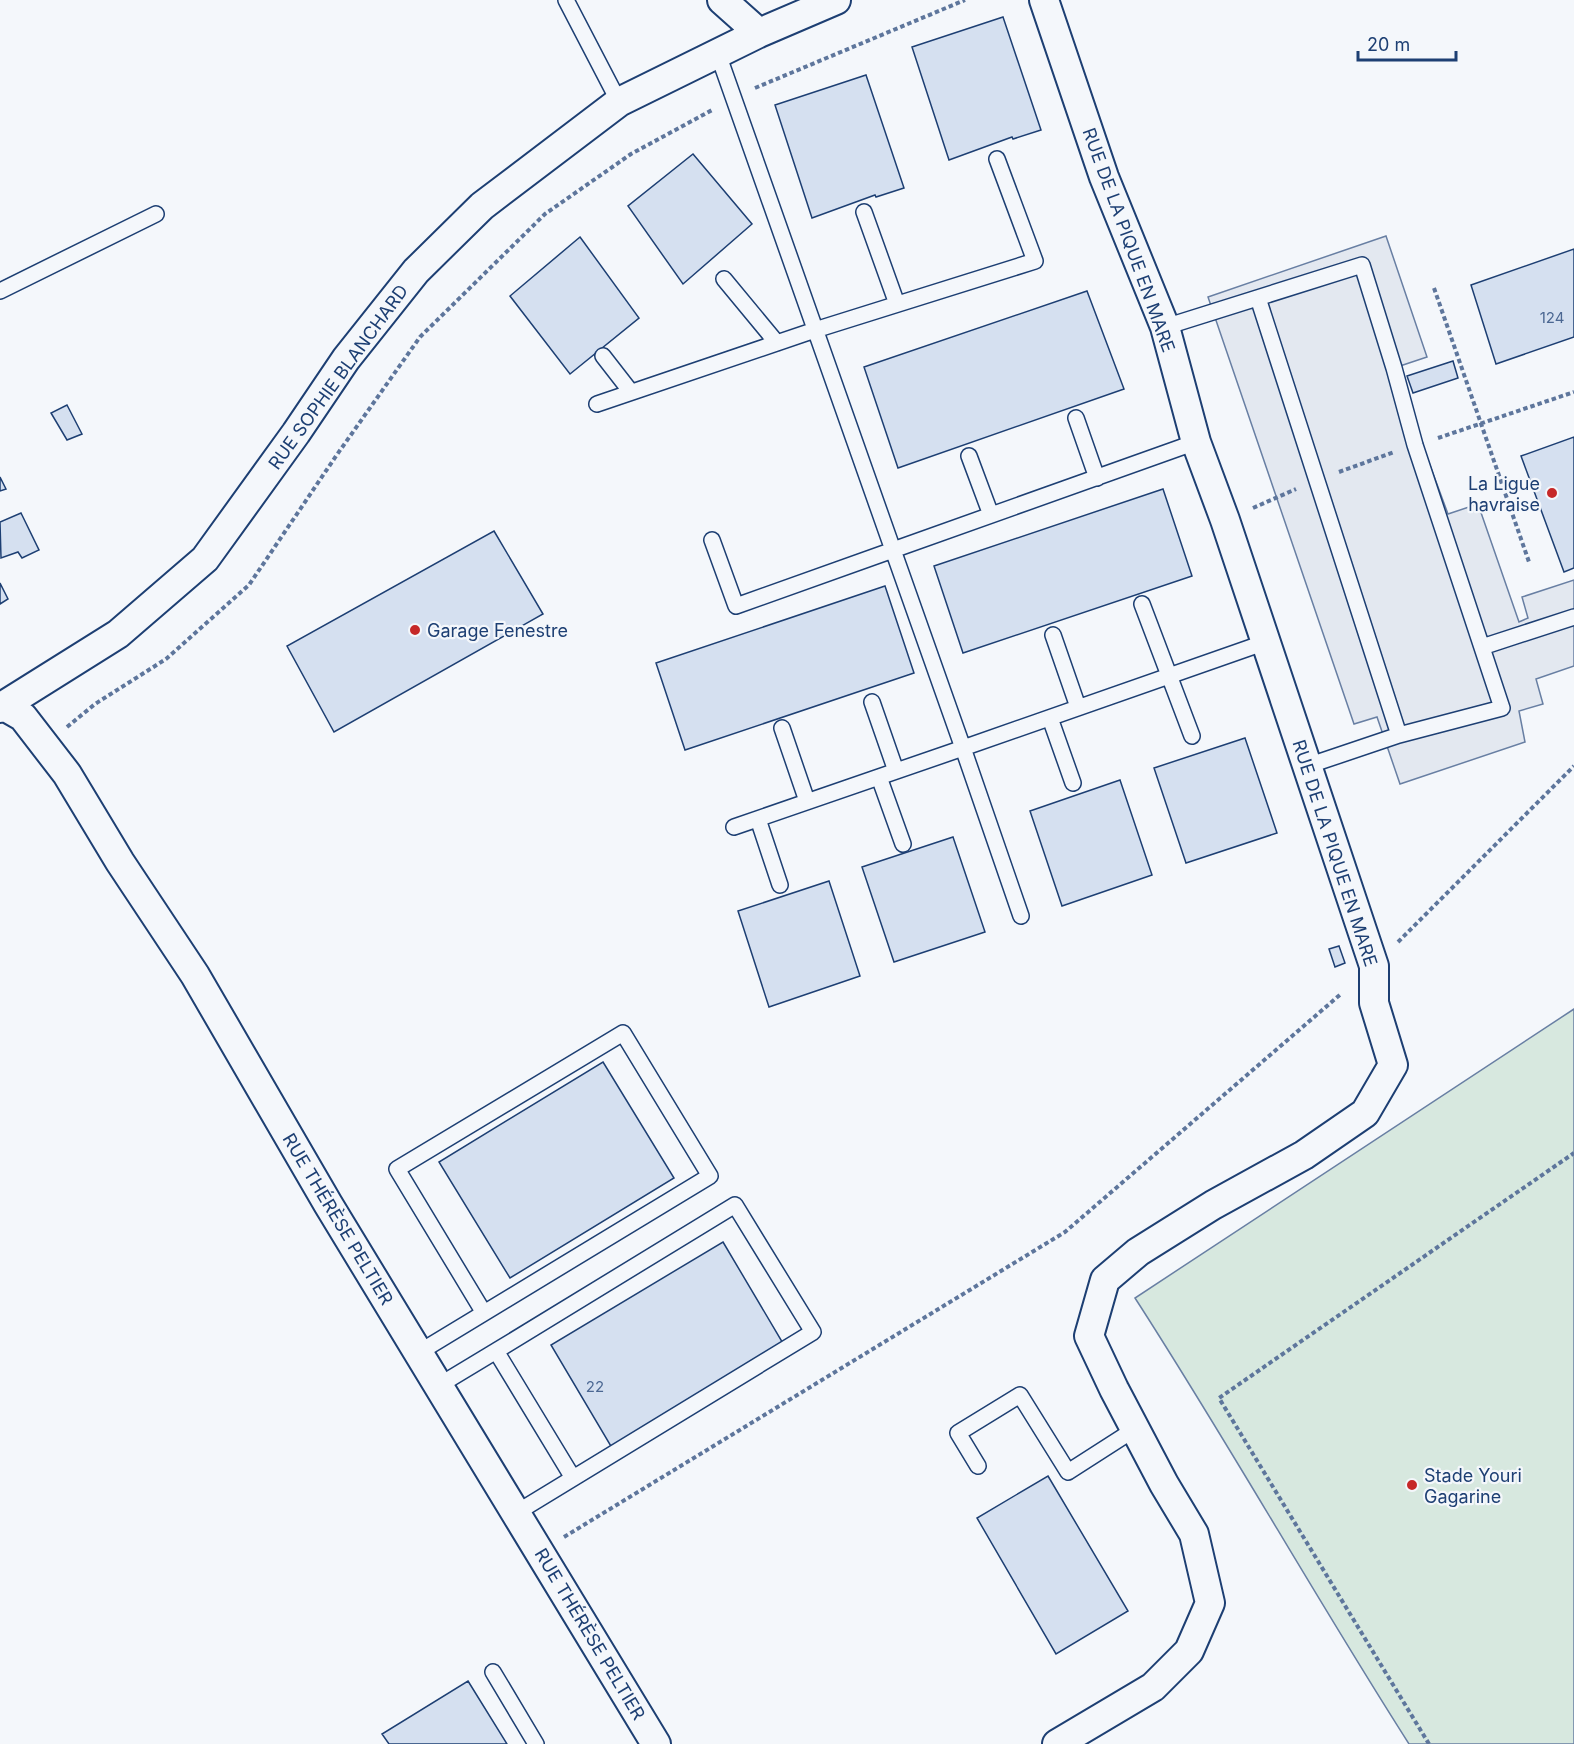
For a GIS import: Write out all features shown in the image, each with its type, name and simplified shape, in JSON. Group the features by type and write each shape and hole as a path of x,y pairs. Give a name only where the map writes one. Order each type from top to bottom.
{"street":[{"path":"723,0 759,33"},
{"name":"RUE SOPHIE BLANCHARD","path":"2,707 118,634 205,559 297,433 346,359 416,271 482,206 619,102 759,33 836,0"},
{"name":"RUE DE LA PIQUE EN MARE","path":"1044,0 1104,177 1165,327 1196,442 1225,520 1374,966 1374,1003 1393,1065 1365,1113 1304,1155 1213,1205 1138,1252 1105,1280 1089,1336 1135,1429 1194,1534 1210,1604 1188,1651 1153,1687 1057,1744"},
{"name":"RUE THÉRÈSE PELTIER","path":"2,707 23,717 67,774 120,862 195,975 328,1204 657,1744"}],"lane":[{"path":"566,0 619,102"},
{"path":"718,54 1021,916"},
{"path":"597,404 815,330 1035,261 997,159"},
{"path":"864,212 897,304"},
{"path":"0,291 156,214"},
{"path":"1165,327 1362,265 1415,445 1502,708 1399,735 1307,766"},
{"path":"724,279 777,343"},
{"path":"1258,297 1399,735"},
{"path":"603,356 631,392"},
{"path":"1076,417 1097,477"},
{"path":"712,540 736,606 1196,442"},
{"path":"969,456 991,515"},
{"path":"1142,604 1192,736"},
{"path":"1482,647 1574,617"},
{"path":"1053,636 1078,707"},
{"path":"734,827 1266,642"},
{"path":"872,702 896,771"},
{"path":"1050,717 1073,783"},
{"path":"782,728 807,801"},
{"path":"879,777 903,844"},
{"path":"758,819 780,885"},
{"path":"418,1353 484,1313 710,1176 623,1032 397,1170 484,1313"},
{"path":"438,1386 735,1205 747,1224 813,1332 516,1513"},
{"path":"496,1351 573,1478"},
{"path":"978,1466 958,1433 1020,1395 1068,1472 1135,1429"},
{"path":"493,1672 536,1744"}],"path":[{"path":"45,746 94,704 166,659 249,585 420,337 545,214 631,154 733,98 965,0"},
{"path":"1434,288 1529,562"},
{"path":"539,1552 1065,1232 1374,966 1574,766"},
{"path":"1429,1744 1219,1398 1574,1153"}],"shaded area":[{"path":"1386,236 1427,357 1394,368 1448,514 1478,504 1519,622 1528,618 1522,597 1574,580 1574,666 1536,679 1543,704 1519,711 1525,742 1400,784 1377,717 1354,724 1208,297"},
{"name":"Stade Youri Gagarine","path":"1574,1009 1574,1744 1409,1744 1135,1298"}],"building":[{"path":"1003,17 1041,130 1013,139 1012,137 949,160 912,47"},
{"path":"866,75 904,188 876,197 875,195 812,218 775,105"},
{"path":"693,154 752,224 683,284 628,206"},
{"path":"580,237 639,318 570,374 510,296"},
{"path":"1574,249 1574,337 1496,364 1471,285"},
{"path":"1087,291 1124,389 898,468 864,367"},
{"path":"1453,361 1458,378 1413,393 1407,376"},
{"path":"67,405 82,434 67,440 51,413"},
{"path":"1574,437 1574,568 1564,572 1521,456"},
{"path":"0,477 6,489 0,491"},
{"path":"1163,489 1192,576 963,653 934,566"},
{"path":"21,513 39,550 22,558 18,552 1,558 0,522"},
{"name":"Garage Fenestre","path":"494,531 543,614 334,732 287,646"},
{"path":"0,583 8,599 0,604"},
{"path":"885,586 914,673 685,750 656,663"},
{"path":"1245,738 1277,833 1186,863 1154,768"},
{"path":"1120,780 1152,875 1062,906 1030,811"},
{"path":"953,837 985,932 894,962 862,867"},
{"path":"829,881 860,976 769,1007 738,911"},
{"path":"1339,946 1345,963 1335,967 1329,949"},
{"path":"603,1062 674,1178 510,1278 439,1162"},
{"path":"723,1242 784,1345 612,1448 551,1345"},
{"path":"1048,1476 1128,1611 1056,1654 977,1518"},
{"path":"468,1681 507,1744 389,1744 382,1734"}],"place":[{"name":"La Ligue havraise","path":"1552,493"},
{"name":"Garage Fenestre","path":"415,630"},
{"name":"Stade Youri Gagarine","path":"1412,1485"}]}
